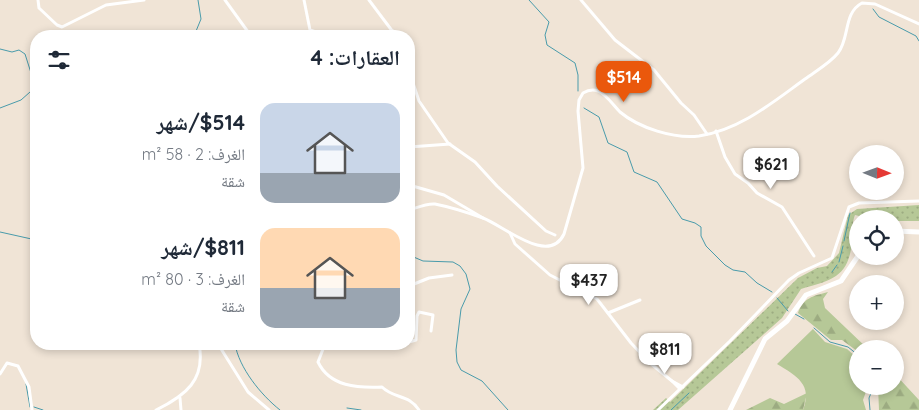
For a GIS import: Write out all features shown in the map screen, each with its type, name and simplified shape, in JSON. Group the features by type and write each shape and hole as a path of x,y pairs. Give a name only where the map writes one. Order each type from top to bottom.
{"main road":[{"path":"904,231 919,232"},
{"path":"730,410 764,339 787,321 806,295 841,281 852,265"}],"street":[{"path":"38,0 39,8 57,25 62,27 106,5 144,0"},
{"path":"226,0 247,30"},
{"path":"304,0 310,30"},
{"path":"369,0 392,30"},
{"path":"581,0 615,40 657,73 681,103 694,115 706,134"},
{"path":"415,186 444,195 469,207 484,219 510,233 543,246 554,246 561,241 564,234 583,168 578,121 579,100 584,93 591,90 600,92 624,115 659,131 686,136 706,134 758,113 836,55 843,45 852,11 862,3 875,4 919,24"},
{"path":"415,88 422,106 450,144 475,162 497,186 546,231 555,235 561,241"},
{"path":"716,131 726,160 735,174 748,182 757,192 782,207 814,256"},
{"path":"415,147 450,144"},
{"path":"658,410 789,280 798,273 832,258 849,207 858,203 919,201"},
{"path":"415,209 436,204 484,219"},
{"path":"510,233 515,244 550,275 597,299 631,344 681,388"},
{"path":"555,235 564,234"},
{"path":"415,284 429,278 452,275"},
{"path":"608,313 640,300"},
{"path":"415,340 417,316 420,312 433,315 431,331"},
{"path":"156,410 180,398 189,390 198,371 199,350"},
{"path":"221,350 236,376 259,403 269,410"},
{"path":"324,350 319,364 334,380 356,387 382,387 388,393 412,401 419,410"},
{"path":"0,374 7,363 18,366 29,387 32,410"},
{"path":"180,398 181,410"},
{"path":"259,403 261,410"}],"green space":[{"path":"919,205 919,221 904,221 904,210 856,210"},
{"path":"848,215 849,256 847,263 837,276 801,289 782,318 678,410 653,410 666,398 670,402 798,278 817,268 827,266 839,253"},
{"path":"828,292 823,299 825,308 859,340 849,340 849,345 842,340 831,340 798,313 803,304 813,296"},
{"path":"813,329 825,342 849,351 849,395 865,395 863,400 866,410 803,410 806,394 801,382 797,377 777,364"},
{"path":"904,384 919,400 919,410 879,410 878,395 904,395"},
{"path":"807,393 803,410 746,410 770,398 784,404"}],"waterway":[{"path":"196,30 201,19 198,0"},
{"path":"529,0 549,22 545,35 547,45 575,63 578,75 578,91"},
{"path":"873,9 879,17 916,36 919,41"},
{"path":"0,49 12,52 19,50 25,54 30,70"},
{"path":"0,108 21,100 30,92"},
{"path":"584,108 599,117 608,143 627,152 634,172 657,182 682,219 701,227 701,236 706,246 725,265 733,270 745,272 757,283 772,292"},
{"path":"844,241 849,218"},
{"path":"0,232 30,239"},
{"path":"839,262 843,246"},
{"path":"415,258 423,261 453,262 460,266 466,274 470,289 461,309 456,350 457,362 461,370 482,381 508,410"},
{"path":"832,272 837,265"},
{"path":"777,298 788,311"},
{"path":"795,314 804,319"},
{"path":"814,328 830,342 849,348"},
{"path":"236,350 252,380 280,410"},
{"path":"26,384 30,407"},
{"path":"671,410 689,393"},
{"path":"870,395 870,410"},
{"path":"34,407 43,410"},
{"path":"347,408 361,410"}]}
